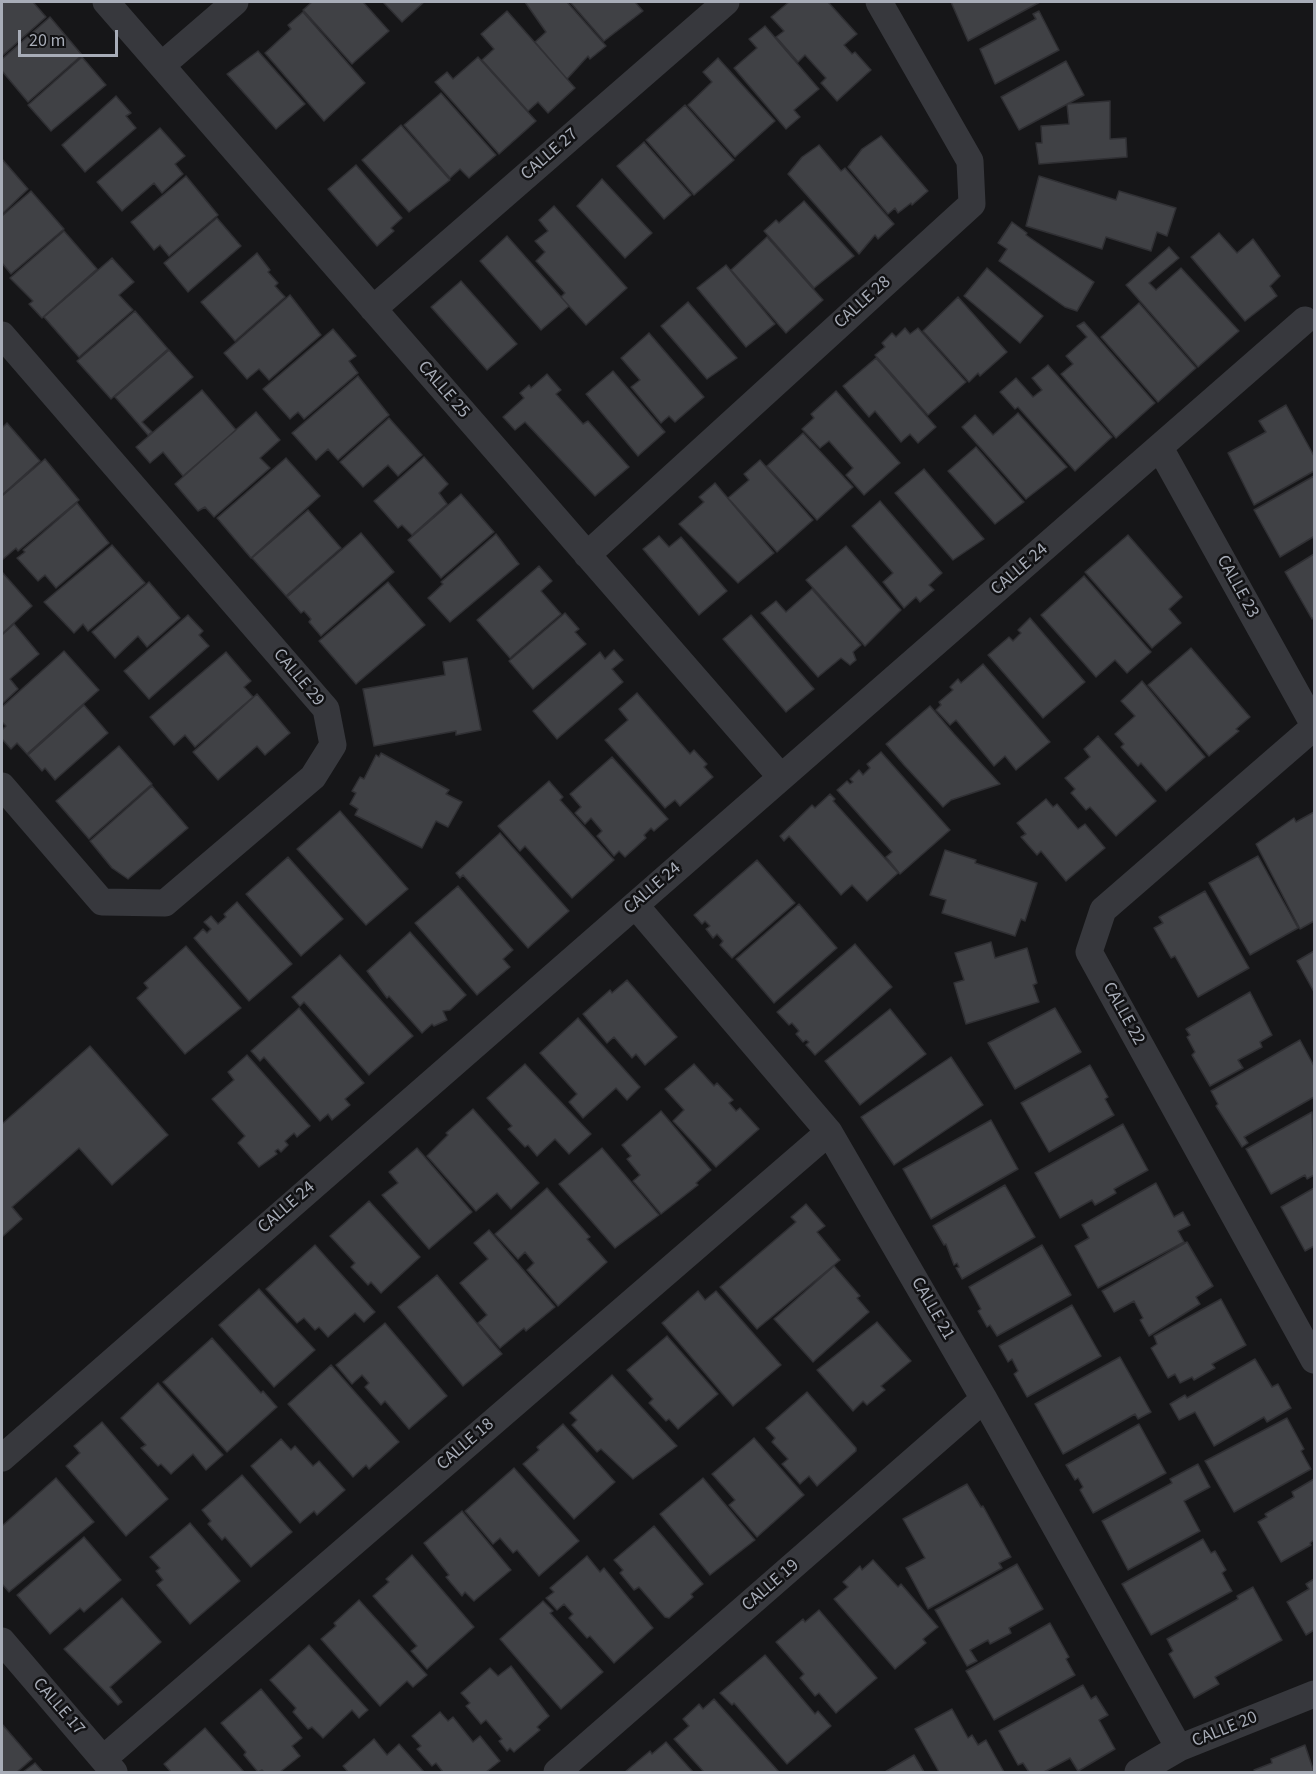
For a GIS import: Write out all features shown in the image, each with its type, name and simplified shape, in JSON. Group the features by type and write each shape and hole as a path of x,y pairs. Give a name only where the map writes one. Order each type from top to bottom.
{"street":[{"name":"CALLE 25","path":"106,2 781,777"},
{"path":"162,65 236,2"},
{"name":"CALLE 27","path":"373,309 726,2"},
{"name":"CALLE 28","path":"587,555 972,204 970,161 879,2"},
{"name":"CALLE 24","path":"2,1458 1305,320"},
{"name":"CALLE 29","path":"2,335 326,709 333,745 313,777 165,903 102,902 2,786"},
{"name":"CALLE 23","path":"1160,447 1314,726"},
{"name":"CALLE 22","path":"1314,726 1103,910 1089,952 1314,1360"},
{"name":"CALLE 21","path":"634,905 829,1132 984,1400 1179,1748"},
{"name":"CALLE 18","path":"109,1766 829,1132"},
{"name":"CALLE 19","path":"558,1773 984,1400"},
{"name":"CALLE 17","path":"2,1641 109,1766"},
{"name":"CALLE 20","path":"1138,1773 1179,1748 1314,1694"}],"building":[{"path":"2,2 33,2 46,17 2,56"},
{"path":"312,2 363,2 389,31 352,64 303,10"},
{"path":"383,2 424,2 402,22"},
{"path":"525,2 567,2 606,46 590,59 588,56 567,79 535,42 546,32"},
{"path":"570,2 635,2 643,11 604,41"},
{"path":"789,2 828,2 857,34 844,45 852,54 855,52 871,70 837,101 821,83 826,78 805,55 798,62 776,37 784,31 771,17"},
{"path":"951,2 1040,2 968,41"},
{"path":"507,11 575,88 548,113 538,102 528,111 482,60 494,49 481,34"},
{"path":"1039,11 1059,50 995,84 980,49 1036,19 1033,14"},
{"path":"303,12 365,83 324,121 265,53 291,29 288,25"},
{"path":"50,17 82,55 28,102 2,71 2,59"},
{"path":"765,26 819,89 794,110 800,117 786,129 734,68 757,48 749,39"},
{"path":"258,51 305,104 276,129 227,74"},
{"path":"82,57 106,85 51,131 28,105"},
{"path":"478,57 536,121 499,154 435,82 447,72 453,79"},
{"path":"718,58 775,121 735,157 688,105 712,82 703,72"},
{"path":"1066,61 1084,95 1019,130 1001,97"},
{"path":"441,93 496,155 469,178 460,169 450,178 404,125"},
{"path":"116,96 131,113 126,116 136,128 85,172 62,145"},
{"path":"1110,101 1110,139 1126,138 1127,157 1039,164 1036,143 1042,143 1041,126 1069,124 1067,104"},
{"path":"685,105 734,160 694,195 646,140"},
{"path":"401,125 450,180 409,212 362,160"},
{"path":"160,128 185,156 175,164 183,174 162,193 154,183 122,211 97,182"},
{"path":"881,136 928,191 912,205 911,203 898,213 895,208 888,214 848,167 862,149"},
{"path":"644,142 691,195 664,219 617,166"},
{"path":"819,145 841,171 845,168 894,224 878,239 875,235 859,254 788,174 802,157"},
{"path":"2,159 28,189 2,214"},
{"path":"356,165 402,218 391,228 394,231 377,246 328,189"},
{"path":"186,176 218,215 169,256 160,245 154,250 131,222"},
{"path":"1039,176 1116,200 1119,191 1176,208 1167,236 1157,232 1151,251 1106,237 1102,249 1026,226"},
{"path":"602,179 652,233 625,258 577,206"},
{"path":"31,191 64,229 11,274 2,263 2,216"},
{"path":"804,201 854,256 814,288 764,231 776,220 779,223"},
{"path":"554,206 627,288 586,325 561,297 565,293 536,261 545,252 535,241 548,231 539,220"},
{"path":"217,218 241,246 188,292 164,263"},
{"path":"1012,222 1027,233 1026,235 1094,282 1077,311 1065,307 999,261 1007,249 998,243"},
{"path":"64,231 97,269 42,318 29,304 33,301 10,278"},
{"path":"1219,233 1237,253 1253,239 1280,276 1270,286 1277,296 1245,321 1191,257"},
{"path":"507,236 569,306 541,330 480,261"},
{"path":"767,237 823,300 786,333 731,270"},
{"path":"1169,247 1179,258 1149,283 1156,290 1181,268 1239,331 1198,367 1126,285"},
{"path":"257,253 270,270 268,272 278,283 275,286 285,297 235,341 201,302"},
{"path":"112,258 134,282 119,295 133,310 79,357 44,317"},
{"path":"726,265 775,324 746,347 697,288"},
{"path":"987,268 1043,316 1020,343 964,296"},
{"path":"461,281 517,344 487,370 431,307"},
{"path":"290,295 321,335 269,380 259,369 247,379 224,353"},
{"path":"958,297 1007,352 980,376 978,373 969,382 923,331"},
{"path":"688,302 737,358 707,379 661,326"},
{"path":"1139,303 1196,368 1158,402 1101,337"},
{"path":"135,311 168,349 111,399 77,361"},
{"path":"1084,322 1155,403 1116,438 1061,374 1073,364 1066,356 1087,337 1077,326"},
{"path":"905,328 910,334 918,328 966,382 928,415 875,355 885,347 882,343 892,333 896,337"},
{"path":"333,329 356,356 349,361 358,373 304,419 298,412 290,419 263,389"},
{"path":"649,333 704,397 675,422 669,416 661,423 631,387 640,380 621,358"},
{"path":"169,350 193,377 142,422 152,432 148,435 115,397"},
{"path":"876,358 936,427 918,443 910,434 901,442 875,411 869,417 843,386"},
{"path":"1048,365 1112,437 1075,471 1018,407 1015,409 1000,392 1016,378 1033,397 1042,390 1032,378"},
{"path":"613,371 665,432 638,456 586,394"},
{"path":"547,374 561,390 556,394 583,424 588,421 629,467 595,496 525,422 515,430 503,417 524,398 520,393 529,385 531,388"},
{"path":"358,376 389,415 338,460 328,449 316,460 292,433"},
{"path":"202,390 236,430 183,476 163,452 150,463 136,447"},
{"path":"836,391 900,463 864,495 846,475 853,468 829,441 820,448 802,429 814,418 811,414"},
{"path":"1286,405 1314,456 1314,471 1254,505 1228,453 1266,432 1259,421"},
{"path":"256,412 280,440 260,458 270,468 214,517 205,507 198,511 175,484"},
{"path":"1018,413 1067,467 1026,499 962,427 975,415 993,435"},
{"path":"389,418 422,455 398,476 388,465 363,487 340,462"},
{"path":"7,423 40,461 2,495 2,428"},
{"path":"803,433 853,487 817,520 767,466"},
{"path":"976,447 1024,502 995,524 948,471"},
{"path":"424,457 448,484 439,493 447,504 412,535 402,525 398,528 374,501"},
{"path":"286,458 320,496 251,558 217,518"},
{"path":"45,459 79,500 18,551 16,548 2,560 2,496"},
{"path":"760,460 813,520 777,552 728,498 749,480 744,474"},
{"path":"924,469 984,539 953,560 895,493"},
{"path":"1314,476 1314,539 1313,537 1280,557 1254,510"},
{"path":"715,483 774,553 738,583 679,524 704,502 699,497"},
{"path":"461,494 494,532 441,578 408,540"},
{"path":"880,501 942,573 929,585 934,590 920,602 916,597 904,608 883,582 893,573 852,526"},
{"path":"77,503 109,543 56,588 45,575 38,581 17,558 25,552 23,550"},
{"path":"308,510 341,548 286,596 252,558"},
{"path":"361,533 394,572 321,636 309,622 311,619 304,611 301,613 287,597"},
{"path":"496,534 519,564 450,622 428,598 443,584 441,582"},
{"path":"1128,535 1182,597 1169,609 1181,623 1152,648 1085,572"},
{"path":"659,536 669,547 681,537 727,591 699,615 643,549"},
{"path":"112,545 145,583 88,631 83,624 74,633 44,602"},
{"path":"846,546 901,610 865,646 806,580"},
{"path":"1314,554 1314,617 1312,619 1285,572"},
{"path":"539,566 552,581 541,591 561,614 510,658 477,620"},
{"path":"2,572 32,606 2,634"},
{"path":"1084,576 1151,652 1127,673 1115,660 1096,677 1041,615"},
{"path":"149,582 180,618 147,647 138,636 115,658 92,632"},
{"path":"388,582 425,625 356,684 319,641"},
{"path":"812,589 861,645 853,652 856,660 850,665 841,658 818,677 761,613 776,601 786,612"},
{"path":"565,613 579,629 575,632 586,644 533,689 509,661"},
{"path":"188,615 203,631 199,635 209,646 149,699 124,671"},
{"path":"751,615 814,689 786,712 723,639"},
{"path":"1030,618 1085,682 1043,718 988,655 1009,637 1013,641 1021,633 1018,630"},
{"path":"14,624 39,654 10,679 18,689 2,704 2,635"},
{"path":"1191,648 1250,717 1236,729 1239,731 1209,756 1148,685"},
{"path":"614,650 623,660 612,669 623,682 557,739 533,711 600,652 605,659"},
{"path":"64,651 99,690 27,754 17,743 11,749 2,739 2,730 6,726 2,722 2,707"},
{"path":"226,652 251,681 244,687 253,697 195,747 185,735 174,745 150,717"},
{"path":"467,658 481,730 456,735 456,731 374,746 363,689 445,675 443,662"},
{"path":"983,664 1050,742 1016,770 1005,756 994,766 956,720 950,725 936,710 941,705 939,702 953,690 950,687 958,679 961,683"},
{"path":"1142,681 1205,757 1166,791 1141,763 1138,766 1121,747 1124,744 1115,734 1135,716 1121,701"},
{"path":"637,693 690,754 694,750 707,764 704,767 713,777 680,806 675,800 665,808 605,740 628,720 619,709"},
{"path":"257,694 290,733 265,755 257,746 218,780 193,752"},
{"path":"84,705 108,733 55,780 45,768 42,771 28,755"},
{"path":"930,706 1000,784 951,800 943,807 904,765 886,744"},
{"path":"1098,736 1156,801 1116,836 1090,807 1086,810 1071,793 1075,789 1065,778 1090,757 1084,749"},
{"path":"119,746 152,784 89,839 56,801"},
{"path":"881,752 950,830 900,874 886,857 892,852 837,790 847,781 850,784 853,782 850,779 859,770 863,775 870,768 867,764"},
{"path":"381,753 449,790 446,794 462,802 448,827 436,821 422,848 355,815 358,809 350,804 356,793 352,791 360,777 364,779 376,755 379,757"},
{"path":"612,757 668,819 654,831 651,828 644,835 646,838 625,857 619,851 614,856 597,836 602,831 591,818 585,824 575,813 581,807 570,794"},
{"path":"549,781 563,797 560,800 614,860 572,898 525,846 520,851 498,826"},
{"path":"152,786 188,828 128,879 112,868 90,841"},
{"path":"830,794 835,799 833,801 898,873 867,901 852,885 841,895 789,836 784,841 780,836 812,805 815,808"},
{"path":"1046,799 1053,807 1057,804 1078,829 1085,824 1105,848 1066,881 1041,851 1037,855 1021,837 1026,834 1017,823"},
{"path":"340,811 408,889 366,925 297,849"},
{"path":"1314,812 1314,921 1300,929 1256,844 1294,818 1296,822"},
{"path":"500,833 569,911 528,948 463,875 460,878 456,873"},
{"path":"945,850 976,860 975,863 1037,883 1025,921 1021,919 1015,936 942,913 946,900 930,895"},
{"path":"1258,856 1298,928 1250,955 1209,883"},
{"path":"288,857 343,919 301,956 246,894"},
{"path":"757,860 795,903 732,958 720,945 723,941 717,934 713,938 706,929 710,926 705,921 702,924 694,915"},
{"path":"458,886 513,950 503,959 510,967 477,995 415,923"},
{"path":"1205,891 1249,968 1198,997 1175,956 1171,958 1154,928 1163,923 1159,917"},
{"path":"237,902 292,964 249,1001 194,938 203,929 207,933 211,929 204,922 211,916 218,924 226,917 224,914"},
{"path":"799,904 837,948 774,1003 736,959"},
{"path":"410,932 466,995 450,1010 443,1011 447,1020 434,1026 432,1024 422,1033 389,996 387,998 367,971"},
{"path":"991,942 995,958 1027,948 1037,983 1033,985 1039,1002 966,1024 954,983 964,980 955,953"},
{"path":"855,944 892,987 815,1055 806,1045 809,1042 806,1040 803,1042 796,1034 799,1031 792,1023 789,1025 777,1012"},
{"path":"186,946 241,1008 185,1054 137,998 148,988 144,983"},
{"path":"1314,951 1314,992 1297,961"},
{"path":"340,955 413,1036 369,1075 304,1002 300,1006 292,997"},
{"path":"627,980 677,1037 645,1065 636,1054 632,1058 614,1037 607,1043 583,1014 610,990 612,993"},
{"path":"1250,992 1272,1035 1260,1042 1262,1047 1238,1060 1243,1068 1210,1086 1192,1055 1195,1052 1187,1037 1190,1035 1186,1029"},
{"path":"299,1008 364,1083 345,1099 350,1105 332,1120 328,1114 320,1121 264,1057 260,1061 251,1051"},
{"path":"1055,1008 1081,1052 1015,1089 988,1043"},
{"path":"890,1009 926,1054 860,1105 825,1061"},
{"path":"578,1018 640,1087 627,1100 616,1088 583,1118 569,1102 577,1094 540,1053"},
{"path":"1300,1040 1314,1066 1314,1097 1244,1137 1248,1143 1242,1147 1216,1106 1218,1104 1211,1091"},
{"path":"90,1046 168,1135 112,1185 79,1148 12,1207 22,1219 2,1237 2,1124"},
{"path":"247,1055 310,1126 297,1137 294,1133 285,1141 288,1145 281,1152 278,1149 275,1151 277,1154 259,1167 238,1143 245,1136 212,1099 234,1080 228,1072"},
{"path":"951,1057 983,1105 894,1165 861,1117"},
{"path":"525,1064 591,1134 569,1154 555,1139 537,1156 528,1145 525,1147 508,1129 512,1126 487,1098"},
{"path":"694,1064 714,1086 717,1083 733,1100 729,1103 736,1111 740,1108 759,1129 716,1167 673,1121 684,1110 665,1089"},
{"path":"1090,1065 1108,1097 1105,1099 1114,1115 1049,1152 1021,1103"},
{"path":"473,1109 539,1183 511,1209 497,1193 476,1211 427,1156 448,1135 446,1133"},
{"path":"661,1111 711,1170 696,1183 698,1185 661,1214 633,1181 640,1175 627,1159 631,1156 622,1145"},
{"path":"1312,1112 1314,1175 1307,1179 1305,1175 1271,1194 1246,1149"},
{"path":"991,1120 1018,1169 931,1219 903,1169"},
{"path":"1123,1124 1148,1170 1114,1189 1116,1193 1095,1205 1092,1200 1060,1218 1035,1173"},
{"path":"417,1148 472,1212 429,1249 382,1195 398,1183 389,1172"},
{"path":"602,1148 659,1215 615,1248 559,1184"},
{"path":"1156,1183 1174,1217 1183,1212 1190,1225 1178,1231 1184,1242 1098,1288 1075,1246 1089,1238 1082,1225"},
{"path":"1005,1185 1035,1237 962,1279 956,1268 959,1267 957,1263 954,1265 946,1244 944,1245 933,1226"},
{"path":"547,1188 590,1237 587,1239 607,1262 558,1306 527,1270 534,1263 525,1252 518,1259 495,1234"},
{"path":"1314,1188 1314,1246 1305,1251 1281,1207"},
{"path":"369,1201 420,1257 381,1293 371,1282 368,1285 351,1267 355,1263 330,1236"},
{"path":"806,1204 825,1226 817,1232 840,1260 757,1329 720,1287 796,1222 791,1217"},
{"path":"489,1230 555,1307 526,1331 524,1328 500,1348 478,1323 487,1315 460,1283 488,1259 474,1243"},
{"path":"1187,1242 1213,1286 1196,1297 1200,1304 1149,1336 1140,1320 1143,1318 1134,1301 1114,1312 1102,1291"},
{"path":"315,1245 375,1312 364,1322 355,1313 328,1337 319,1327 315,1330 304,1318 297,1323 266,1289"},
{"path":"1042,1245 1071,1295 997,1336 990,1325 987,1327 978,1311 981,1309 969,1287"},
{"path":"834,1266 860,1296 857,1298 869,1312 813,1362 774,1319"},
{"path":"437,1275 502,1354 463,1386 398,1307"},
{"path":"259,1289 315,1350 274,1387 219,1325"},
{"path":"698,1291 705,1300 716,1291 781,1365 733,1406 662,1323"},
{"path":"1221,1299 1246,1345 1212,1364 1215,1368 1194,1380 1192,1377 1180,1383 1175,1374 1168,1378 1151,1348 1157,1344 1154,1336"},
{"path":"1072,1305 1101,1356 1027,1397 1014,1374 1018,1371 1012,1359 1008,1362 999,1346"},
{"path":"877,1322 911,1361 881,1386 885,1390 867,1405 863,1401 853,1411 817,1370"},
{"path":"385,1323 447,1396 409,1429 385,1401 381,1405 365,1387 369,1383 362,1375 352,1384 336,1365"},
{"path":"667,1336 718,1394 678,1429 669,1419 666,1421 649,1403 653,1399 627,1370"},
{"path":"212,1338 261,1393 263,1391 277,1407 227,1452 163,1382"},
{"path":"1120,1357 1151,1412 1138,1419 1135,1414 1063,1454 1035,1404"},
{"path":"1255,1359 1272,1387 1278,1384 1291,1408 1267,1422 1264,1417 1214,1446 1195,1412 1179,1420 1170,1404 1185,1395 1187,1398"},
{"path":"331,1365 399,1442 369,1469 366,1465 353,1477 288,1404"},
{"path":"612,1375 677,1446 633,1479 601,1449 597,1452 572,1425 577,1420 570,1413"},
{"path":"158,1383 223,1455 206,1470 193,1454 171,1474 161,1464 158,1466 141,1448 146,1445 121,1418"},
{"path":"807,1392 856,1448 856,1451 817,1486 809,1476 800,1484 782,1464 788,1459 772,1442 775,1438 766,1428"},
{"path":"1287,1418 1304,1449 1301,1451 1311,1469 1234,1512 1205,1461"},
{"path":"102,1422 168,1499 126,1536 66,1466 80,1453 74,1446"},
{"path":"563,1424 615,1482 574,1519 523,1464 539,1450 537,1447"},
{"path":"1139,1424 1166,1473 1093,1513 1080,1490 1083,1487 1078,1478 1075,1480 1066,1465"},
{"path":"754,1438 804,1495 757,1537 729,1505 735,1500 712,1474"},
{"path":"281,1439 291,1450 295,1446 313,1466 319,1461 345,1490 317,1515 314,1511 300,1523 251,1466"},
{"path":"1198,1464 1210,1487 1184,1501 1200,1531 1128,1570 1102,1521 1172,1483 1170,1479"},
{"path":"514,1468 579,1541 539,1576 517,1550 513,1553 500,1538 493,1544 465,1511"},
{"path":"242,1475 292,1532 251,1567 225,1537 222,1540 208,1524 211,1521 202,1510"},
{"path":"56,1478 94,1522 9,1592 2,1584 2,1526"},
{"path":"703,1478 755,1540 710,1575 660,1514"},
{"path":"1314,1479 1314,1540 1310,1543 1311,1545 1281,1562 1258,1522 1267,1517 1265,1514 1294,1497 1292,1492"},
{"path":"967,1484 981,1507 983,1506 1011,1557 999,1563 1002,1568 928,1609 906,1568 925,1558 903,1519"},
{"path":"462,1511 511,1570 474,1601 465,1592 462,1596 446,1577 449,1575 424,1543"},
{"path":"190,1523 240,1581 190,1624 157,1585 163,1580 156,1571 160,1568 150,1557"},
{"path":"654,1526 703,1584 691,1594 693,1597 669,1618 665,1617 639,1587 634,1590 620,1573 623,1570 614,1560"},
{"path":"84,1537 121,1580 84,1612 80,1608 50,1634 17,1595"},
{"path":"1203,1539 1211,1553 1215,1551 1226,1570 1222,1573 1232,1591 1151,1635 1122,1584"},
{"path":"412,1555 474,1627 427,1669 411,1651 417,1646 373,1596 389,1582 386,1579"},
{"path":"587,1556 600,1572 604,1568 653,1628 614,1663 590,1636 587,1638 569,1618 573,1614 564,1604 557,1610 546,1598 554,1592 550,1588"},
{"path":"873,1560 898,1587 901,1584 938,1627 923,1639 926,1643 895,1669 834,1599 848,1587 843,1582 860,1566 862,1570"},
{"path":"1017,1564 1043,1609 1009,1628 1011,1633 990,1644 988,1640 970,1650 977,1661 967,1666 935,1610"},
{"path":"1314,1579 1314,1630 1306,1635 1287,1602 1309,1589 1306,1584"},
{"path":"1253,1587 1282,1640 1215,1677 1219,1684 1194,1698 1169,1654 1173,1651 1167,1639 1238,1599 1237,1596"},
{"path":"122,1598 161,1642 110,1687 122,1702 118,1705 64,1649"},
{"path":"359,1600 427,1675 413,1687 407,1681 380,1706 321,1639 336,1626 334,1623"},
{"path":"543,1601 553,1611 550,1613 603,1672 561,1709 500,1639"},
{"path":"819,1610 877,1678 836,1713 819,1693 815,1696 800,1678 804,1674 776,1642 803,1619 805,1622"},
{"path":"1050,1623 1069,1657 1066,1659 1075,1675 994,1720 966,1671"},
{"path":"309,1645 368,1710 359,1718 352,1710 323,1738 312,1727 308,1729 293,1712 296,1708 270,1680"},
{"path":"765,1655 815,1714 818,1711 831,1726 787,1764 734,1703 732,1705 720,1693"},
{"path":"511,1666 549,1716 537,1727 540,1730 514,1752 510,1748 507,1751 499,1741 502,1739 486,1720 481,1724 466,1706 470,1703 461,1693 490,1668 498,1676"},
{"path":"1083,1685 1091,1699 1096,1696 1108,1715 1099,1720 1115,1749 1078,1771 1070,1758 1044,1772 1029,1772 1023,1763 1018,1765 999,1731"},
{"path":"261,1689 302,1738 292,1746 300,1756 280,1772 262,1770 258,1772 244,1755 246,1752 221,1723"},
{"path":"714,1699 779,1772 704,1772 674,1739 689,1726 683,1719 699,1704 703,1709"},
{"path":"952,1709 968,1738 972,1735 978,1745 986,1740 1004,1772 939,1772 915,1729"},
{"path":"440,1712 448,1721 453,1717 473,1742 480,1736 500,1761 486,1772 443,1772 436,1763 432,1766 417,1749 421,1746 412,1736"},
{"path":"2,1724 32,1759 17,1772 2,1772"},
{"path":"205,1728 244,1772 171,1772 164,1764"},
{"path":"374,1739 387,1755 399,1744 424,1772 348,1772 343,1766"},
{"path":"666,1742 693,1772 625,1772 650,1751 652,1754"},
{"path":"1305,1745 1314,1772 1255,1772 1254,1770 1272,1763 1271,1759"},
{"path":"914,1755 924,1772 885,1772"},
{"path":"35,1763 43,1772 23,1772"}]}
